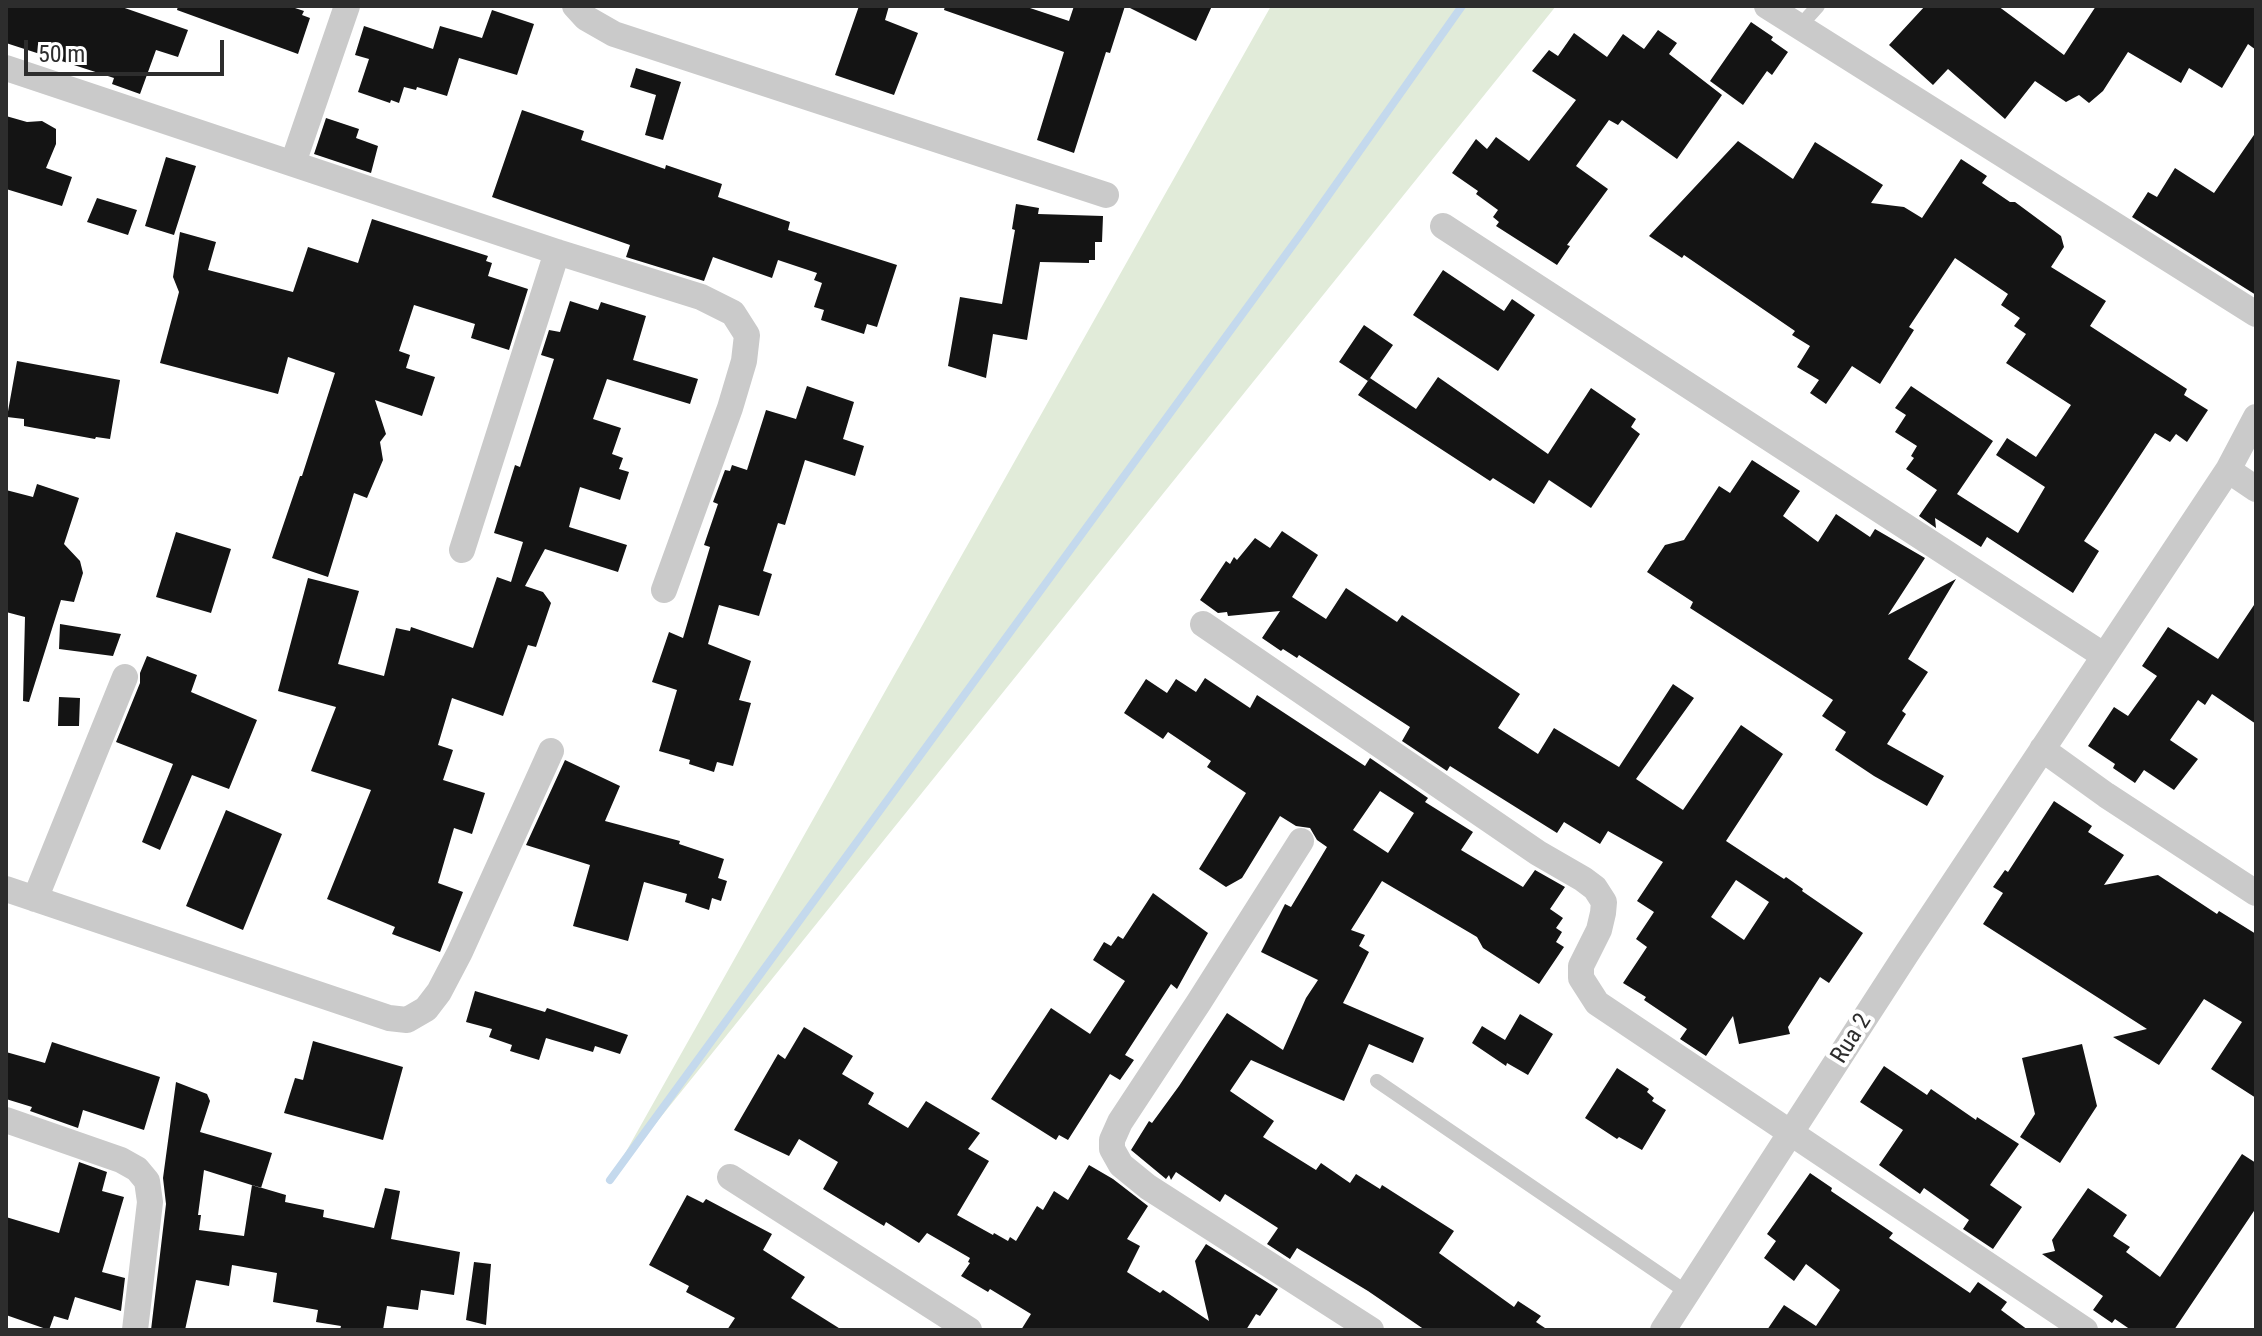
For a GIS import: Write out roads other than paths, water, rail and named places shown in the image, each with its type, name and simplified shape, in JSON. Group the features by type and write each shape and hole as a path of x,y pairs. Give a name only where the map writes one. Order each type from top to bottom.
{"street":[{"path":"293,163 347,6"},
{"path":"575,6 586,18 614,34 1106,195"},
{"path":"1767,6 2256,314"},
{"path":"6,68 715,302 733,313 747,335 744,361 664,590"},
{"path":"1443,226 2103,655"},
{"path":"462,550 557,252"},
{"name":"Rua 2","path":"1663,1330 1907,953 2228,470 2256,417"},
{"path":"2228,470 2256,489"},
{"path":"1203,624 1525,845 1595,888 1604,902 1603,913 1599,930 1581,966 1581,978 1597,1003 2085,1330"},
{"path":"35,899 125,677"},
{"path":"2042,749 2106,795 2256,893"},
{"path":"6,889 389,1018 407,1020 426,1009 443,985 551,751"},
{"path":"1301,841 1120,1122 1112,1140 1112,1149 1121,1165 1148,1187 1371,1330"},
{"path":"6,1120 121,1160 137,1169 147,1181 150,1202 135,1330"},
{"path":"730,1177 969,1330"}],"lane":[{"path":"1800,26 1818,6"},
{"path":"1377,1081 1688,1293"}],"waterway":[{"path":"610,1180 1303,231 1462,6"}]}
